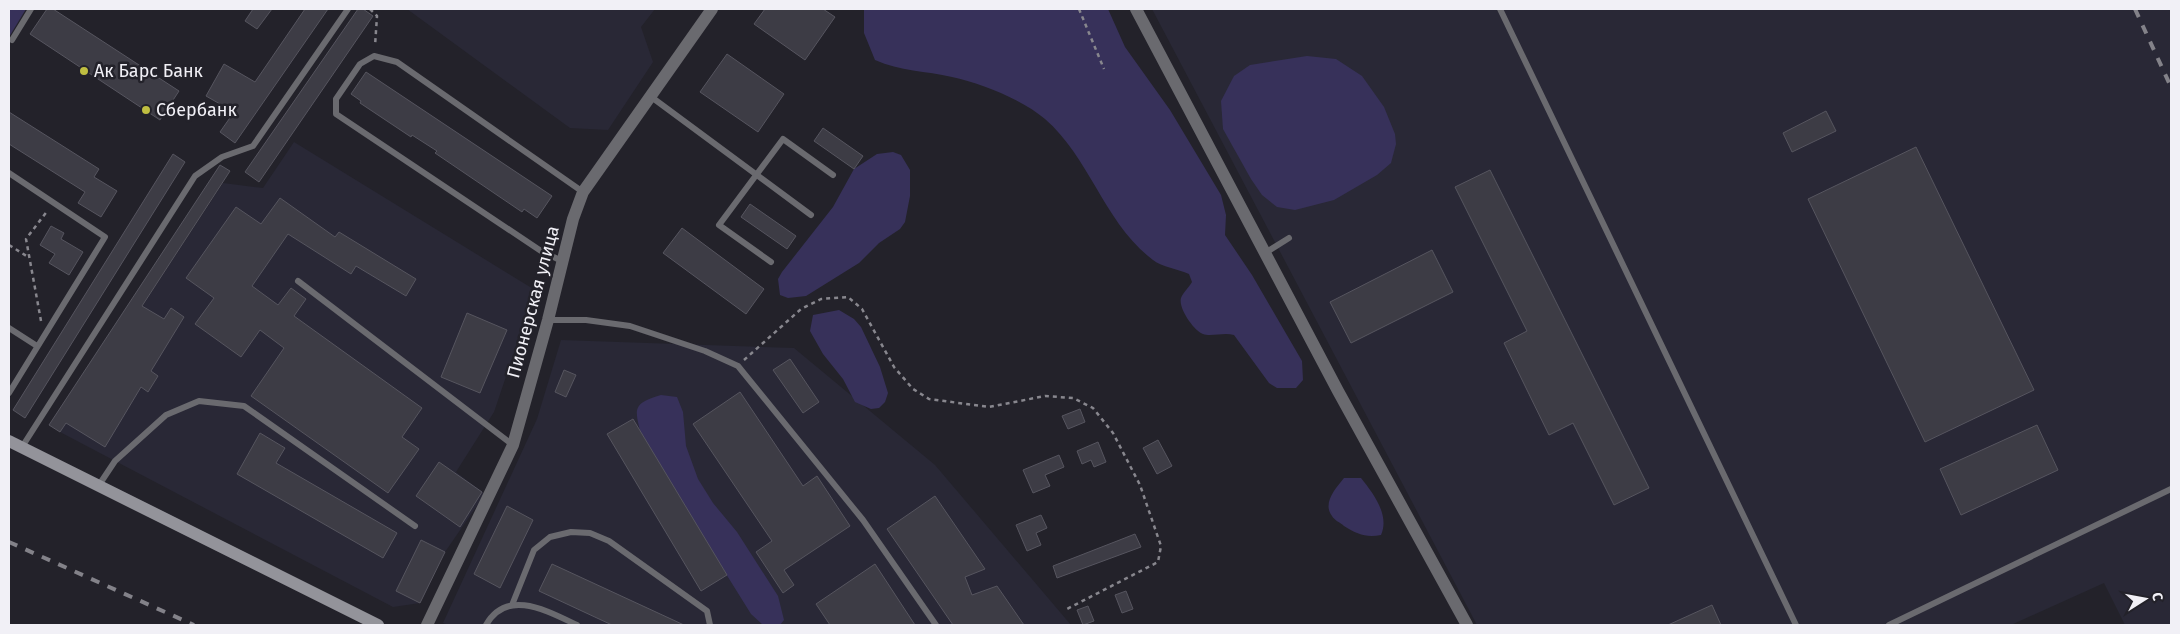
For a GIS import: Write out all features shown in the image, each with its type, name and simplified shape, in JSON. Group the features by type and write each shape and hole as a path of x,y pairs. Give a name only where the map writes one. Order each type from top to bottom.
{"street":[{"name":"Пионерская улица","path":"428,625 513,445 548,320 573,219 583,192 712,9"},
{"path":"1136,9 1338,391 1467,625"},
{"path":"9,441 378,625"}],"lane":[{"path":"12,40 31,9"},
{"path":"22,447 195,176 222,157 253,146 348,9"},
{"path":"1500,9 1796,625"},
{"path":"562,262 541,251 336,114 336,99 360,64 374,56 397,62 583,192"},
{"path":"650,96 811,214"},
{"path":"771,262 719,225 783,139 832,175"},
{"path":"9,173 105,237 9,393"},
{"path":"1265,253 1289,238"},
{"path":"298,281 513,445"},
{"path":"548,320 586,320 630,326 705,351 738,366 862,520 936,625"},
{"path":"9,328 37,346"},
{"path":"98,485 115,461 166,415 199,401 244,406 415,526"},
{"path":"1890,625 2171,489"},
{"path":"512,605 534,550 550,537 571,532 590,533 609,541 707,611 710,625"},
{"path":"486,625 492,613 512,605 541,608 577,625"}],"path":[{"path":"370,9 377,16 374,56"},
{"path":"1080,9 1104,69"},
{"path":"44,336 26,239 53,203"},
{"path":"9,246 28,257"},
{"path":"738,366 801,309 821,299 848,297 862,309 894,367 914,389 929,400 989,407 1018,400 1054,397 1073,398 1093,408 1113,433 1140,485 1161,546 1158,562 1067,609"}],"shaded area":[{"path":"9,9 26,9 9,37"},
{"path":"407,9 655,9 641,27 653,62 608,130 570,128"},
{"path":"864,9 1108,9 1125,47 1170,110 1221,195 1226,215 1225,235 1252,275 1302,361 1303,380 1296,388 1277,388 1269,383 1234,335 1206,335 1195,329 1184,313 1181,302 1182,296 1192,282 1189,274 1153,260 1136,245 1110,210 1074,152 1045,119 1014,99 976,83 903,69 875,60 864,33"},
{"path":"1152,9 2171,9 2171,625 2125,625 2104,583 2011,625 1477,625"},
{"path":"1307,56 1336,59 1362,76 1384,107 1395,134 1396,144 1391,163 1377,175 1334,200 1295,210 1277,207 1262,195 1251,179 1223,129 1221,101 1234,76 1250,65"},
{"path":"294,142 535,290 494,412 456,472 485,494 445,552 420,603 393,607 60,432 223,183 263,188"},
{"path":"893,152 901,155 910,170 910,196 905,222 900,229 879,243 859,263 806,296 788,298 780,295 778,279 782,272 833,207 854,169 877,154"},
{"path":"839,310 854,319 861,327 880,367 888,393 885,402 879,408 871,409 855,402 843,379 823,354 810,331 813,315"},
{"path":"561,340 794,348 935,465 1071,625 449,625 443,623 537,419"},
{"path":"661,395 677,397 683,412 686,446 698,479 713,503 737,532 778,596 784,620 780,625 763,625 751,614 642,439 637,415 639,405"},
{"path":"1344,478 1361,478 1375,497 1382,512 1383,527 1381,535 1366,536 1357,533 1344,526 1332,516 1329,511 1329,501"}],"building":[{"path":"47,9 53,9 179,91 160,120 30,34"},
{"path":"253,9 272,9 257,29 245,21"},
{"path":"305,9 328,9 235,143 220,132 234,112 206,96 224,64 255,82"},
{"path":"358,9 363,9 373,16 259,182 245,172"},
{"path":"765,9 823,9 835,17 805,60 754,24"},
{"path":"727,54 784,94 758,132 700,92"},
{"path":"366,72 552,196 537,218 524,209 522,212 435,153 437,151 412,135 411,137 360,103 361,101 351,94"},
{"path":"1826,111 1836,131 1792,152 1783,133"},
{"path":"9,112 99,169 94,177 117,191 101,217 78,203 85,192 9,144"},
{"path":"823,128 863,156 854,169 814,141"},
{"path":"1916,147 2034,390 1925,442 1808,199"},
{"path":"173,154 185,162 25,418 13,410"},
{"path":"220,165 230,171 142,306 164,319 171,308 184,317 151,371 158,376 148,392 141,387 105,447 66,423 60,432 49,425"},
{"path":"1490,170 1649,488 1614,505 1573,423 1549,435 1504,343 1527,331 1455,187"},
{"path":"280,198 335,237 339,232 416,279 406,296 356,266 351,274 288,234 252,286 278,305 291,288 306,299 294,316 422,408 402,437 419,449 388,493 251,396 284,348 260,330 241,357 195,324 214,298 186,278 236,207 261,224"},
{"path":"750,204 796,236 787,249 741,217"},
{"path":"51,226 64,233 61,239 83,252 69,275 49,263 55,254 40,245"},
{"path":"682,228 764,289 746,314 663,253"},
{"path":"1432,250 1453,292 1351,343 1330,302"},
{"path":"467,313 507,330 480,393 441,377"},
{"path":"790,359 819,402 803,413 773,370"},
{"path":"564,370 576,375 566,397 555,392"},
{"path":"740,392 803,486 817,476 850,526 784,570 794,585 783,593 756,552 772,541 693,424"},
{"path":"1080,409 1085,422 1068,429 1062,416"},
{"path":"633,419 727,575 701,591 607,434"},
{"path":"2037,425 2058,470 1961,515 1940,469"},
{"path":"260,433 285,448 276,463 397,533 383,558 237,474"},
{"path":"1158,440 1172,466 1157,474 1143,448"},
{"path":"1098,442 1106,462 1094,467 1091,460 1082,464 1077,451"},
{"path":"1059,455 1064,467 1045,475 1050,486 1033,493 1023,470"},
{"path":"439,462 482,492 460,527 416,496"},
{"path":"935,496 985,569 965,577 972,595 997,586 1024,625 953,625 887,529"},
{"path":"507,506 533,520 500,588 474,574"},
{"path":"1041,515 1047,528 1036,533 1041,545 1027,551 1016,525"},
{"path":"1135,534 1141,547 1057,578 1053,566"},
{"path":"421,540 445,552 420,603 396,591"},
{"path":"552,564 684,625 612,625 539,591"},
{"path":"875,564 915,625 830,625 816,604"},
{"path":"1126,591 1133,609 1122,613 1115,595"},
{"path":"1712,605 1721,625 1668,625"},
{"path":"1088,606 1094,621 1083,625 1077,610"}],"railway":[{"path":"2135,9 2171,87"},
{"path":"9,542 194,625"}],"place":[{"name":"Ак Барс Банк","path":"84,71"},
{"name":"Сбербанк","path":"146,110"}]}
